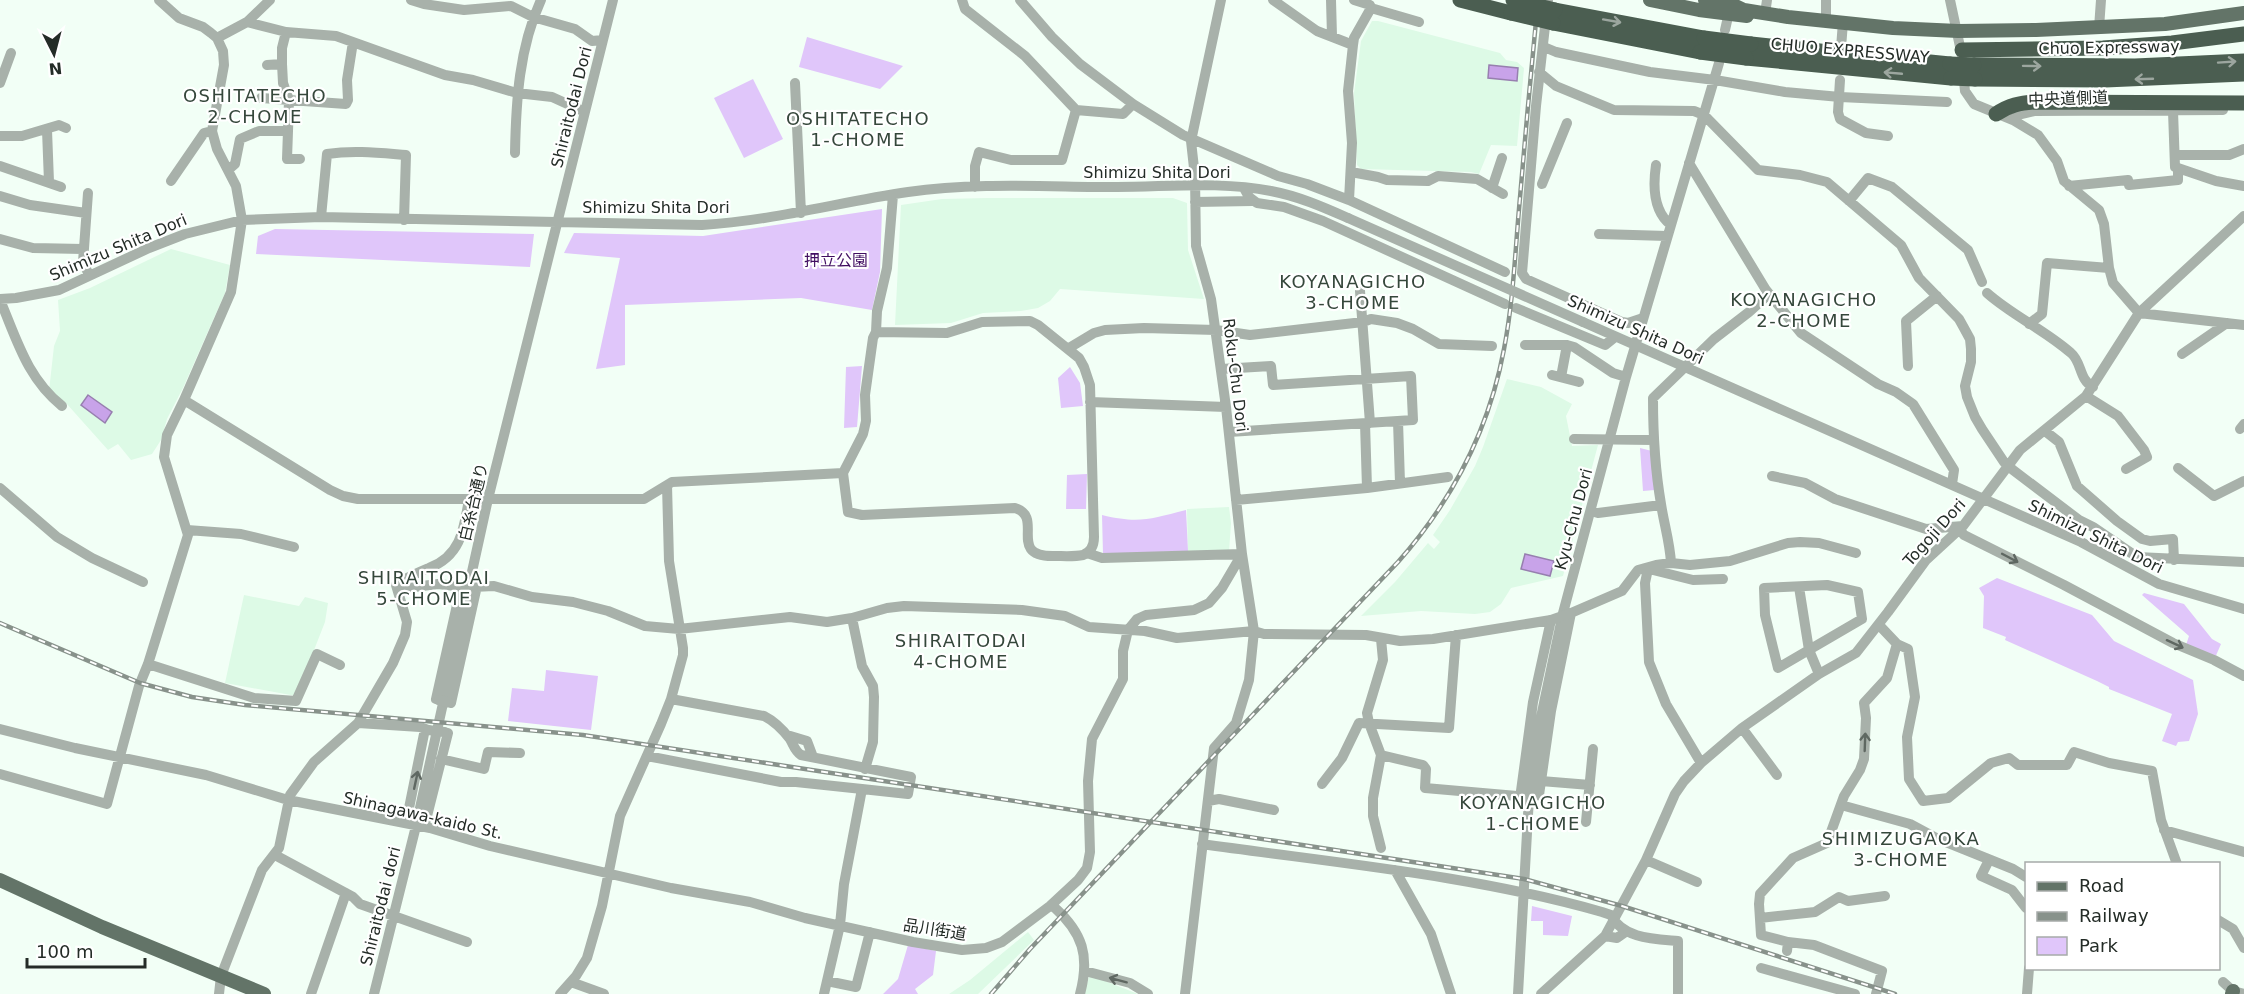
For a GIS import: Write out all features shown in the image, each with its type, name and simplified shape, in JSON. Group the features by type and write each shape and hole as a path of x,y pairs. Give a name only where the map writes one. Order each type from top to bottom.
{"highway":[{"path":"1460,0 1552,11"},
{"name":"CHUO EXPRESSWAY","path":"1552,11 1702,45 1974,72"},
{"path":"1969,50 2059,50 2172,43 2239,35"},
{"name":"Chuo Expressway","path":"1974,72 2244,61"},
{"name":"Chuo Expressway","path":"1974,72 2105,80 2244,74"},
{"path":"1996,114 2018,103 2035,102 2242,105"}],"main road":[{"path":"1650,0 1730,6 1767,3 1811,18 1893,28 1958,31 2165,24 2244,13"},
{"path":"1705,0 1788,22 1811,18"},
{"path":"0,880 102,927 264,994"}],"street":[{"path":"217,38 247,22 270,0"},
{"path":"411,0 464,10 511,6 533,17 575,29 592,40 603,40"},
{"path":"514,153 521,61 533,17 541,0"},
{"name":"Shiraitodai Dori","path":"557,222 613,0"},
{"path":"962,0 965,9 1025,56 1076,110 1123,114 1134,104"},
{"path":"1020,0 1052,37 1080,64 1134,104 1183,135 1278,176 1307,184 1349,201 1505,272"},
{"name":"Roku-Chu Dori","path":"1208,801 1214,748 1236,723 1249,680 1254,632 1242,554 1211,298 1196,246 1191,138 1221,0"},
{"path":"1273,0 1317,31 1353,45"},
{"path":"1331,0 1332,36"},
{"path":"1354,0 1370,5 1371,8 1419,22"},
{"path":"1826,0 1826,20"},
{"name":"中央道側道","path":"1950,0 1958,31 1969,50 1965,86 1968,98 1974,104 1996,114 2013,120 2018,115 2035,111 2173,111 2242,105"},
{"path":"2099,28 2101,0"},
{"path":"0,774 107,804 139,686 188,535 165,458 167,435 231,292 242,219 236,186 217,149 212,130 224,65 223,51 217,38 203,27 180,18 167,2"},
{"path":"1725,30 1730,6"},
{"path":"1349,201 1351,172 1348,91 1353,45 1354,38 1371,8"},
{"path":"1552,11 1539,72 1522,273 1526,279 1622,322 1628,323 1643,318"},
{"path":"247,22 286,32 336,36 445,75 473,80 517,93 552,97 585,112"},
{"path":"1840,48 1843,22"},
{"path":"286,32 282,48 282,64 283,83 289,100 287,159 300,159"},
{"path":"261,98 346,104 353,42"},
{"path":"1544,47 1556,52 1650,72 1785,92 1947,102"},
{"path":"0,83 11,53"},
{"name":"Kyu-Chu Dori","path":"1518,994 1529,797 1540,717 1563,613 1626,377 1719,63"},
{"path":"267,65 282,64"},
{"path":"1539,72 1556,86 1614,110 1694,111 1704,115 1758,170 1818,178 1827,182 1901,245 1919,278 1959,319 1970,339 1971,362 1965,386 1967,397 1975,417 1995,450 2009,466 2079,520 2093,527 2131,554 2144,558 2244,562"},
{"path":"1840,80 1838,112 1840,119 1866,133 1888,136"},
{"path":"795,84 801,213"},
{"path":"975,187 975,166 979,152 1011,160 1062,160 1076,110"},
{"path":"2173,111 2175,167 2216,181 2244,186"},
{"path":"2013,120 2038,135 2057,161 2062,178 2069,186 2093,203 2102,216 2113,283 2139,313 2244,325"},
{"path":"1542,184 1567,123"},
{"path":"0,136 22,136 59,125 66,128"},
{"path":"48,130 48,182"},
{"path":"171,181 204,133 212,130"},
{"path":"228,170 235,164 240,139 259,132 288,131"},
{"path":"2175,155 2229,155 2244,149"},
{"path":"321,218 327,154 370,152 406,155 404,220"},
{"path":"1492,188 1502,158"},
{"path":"1689,163 1769,294 1800,333 1913,404 1954,470 1952,484"},
{"path":"1599,234 1669,231 1654,195 1656,165"},
{"path":"0,166 61,187"},
{"path":"2069,186 2128,180 2129,185 2178,180 2178,168"},
{"path":"1351,172 1387,180 1428,181 1438,176 1477,178 1503,194"},
{"path":"1849,201 1868,178 1892,187 1968,250 1982,282"},
{"name":"Shimizu Shita Dori","path":"0,300 59,290 185,234 242,219 321,218 710,224 742,222 801,213 927,190 975,187 1245,188 1298,198 1348,218 2081,542 2159,584 2244,609"},
{"path":"1245,188 1252,201"},
{"path":"88,193 82,262 89,275"},
{"path":"876,332 947,333 982,322 1030,321 1069,348 1079,358 1090,385 1094,544 1087,553 1042,556 1035,554 1027,543 1028,522 1025,515 1015,508 854,514 848,512 843,473 864,428 865,395 873,338 876,332 877,310 887,268 893,195"},
{"path":"0,196 30,205 86,213"},
{"path":"1195,202 1244,203 1252,201 1284,207 1323,221 1479,292 1605,345 1615,337"},
{"name":"Togoji Dori","path":"1541,994 1605,936 1646,860 1675,794 1701,763 1742,728 1819,675 1849,658 1879,625 1926,560 1961,528 2020,450 2089,392 2139,313 2244,216"},
{"name":"白糸台通り","path":"416,826 488,500 557,222"},
{"path":"1404,259 1416,230"},
{"path":"0,239 33,248 83,249"},
{"path":"1479,292 1487,263"},
{"path":"2029,324 2042,314 2047,263 2109,268"},
{"path":"1360,291 1367,379 1367,488"},
{"path":"1987,293 2006,311 2074,354 2089,392 2118,416 2147,456 2126,469"},
{"path":"1671,563 1670,542 1661,505 1653,440 1653,398 1714,339 1769,294"},
{"path":"1908,366 1906,321 1937,296"},
{"path":"0,300 31,373 46,393 62,406"},
{"path":"1069,348 1094,333 1106,330 1144,328 1215,330 1250,335 1363,322 1371,319 1397,323 1439,344 1492,346"},
{"path":"2182,354 2227,323"},
{"path":"1525,345 1574,347 1613,374 1626,377"},
{"path":"1567,345 1557,376 1579,382"},
{"path":"1221,369 1271,366 1273,385 1411,376 1413,420 1229,432"},
{"path":"184,400 330,490 358,499 644,499 672,482 843,473"},
{"path":"1090,402 1226,407"},
{"path":"1398,421 1400,483"},
{"path":"2045,431 2059,442 2077,486 2117,521 2142,539 2150,542 2173,539 2174,560"},
{"path":"1574,440 1653,440"},
{"path":"2178,468 2214,496 2244,481"},
{"path":"1772,476 1805,483 1834,499 1926,529 1961,528 1964,535 2122,617 2244,676"},
{"path":"1236,500 1367,488 1448,477"},
{"path":"560,994 587,958 599,921 622,808 671,699 682,655 669,561 667,485"},
{"path":"0,488 57,537 92,558 142,582"},
{"path":"219,994 221,976 262,870 275,855 282,838 288,800 301,777 314,762 358,723 393,663 405,635 406,618 396,585 410,575 442,563 457,547 464,528 469,499"},
{"path":"1591,511 1598,513 1661,505"},
{"path":"187,530 241,534 294,547"},
{"path":"398,589 438,584 494,586 532,597 573,602 608,611 645,626 680,629 790,617 827,622 904,606 1011,609 1065,616 1089,627 1145,631 1177,638 1254,632 1366,635 1400,641 1433,639 1551,620 1622,591 1638,570 1671,563 1690,565 1730,561 1788,543 1800,542 1819,543 1856,553"},
{"path":"1087,553 1102,558 1242,554"},
{"path":"1128,630 1134,622 1146,615 1194,610 1209,603 1220,592 1242,554"},
{"path":"1648,569 1693,580 1723,579"},
{"path":"1648,569 1645,592 1649,662 1666,704 1701,763"},
{"path":"1827,585 1858,592 1862,619 1809,650 1778,668 1765,615 1764,588 1827,585"},
{"path":"469,586 451,703 436,699 469,586"},
{"path":"1799,587 1809,650 1819,675"},
{"path":"1382,755 1423,765 1426,769 1425,788 1529,797 1539,795 1551,711 1571,623 1571,613"},
{"path":"852,618 862,666 873,686 874,697 873,742 865,769"},
{"path":"1529,797 1521,791 1533,702 1551,620"},
{"path":"1879,625 1897,644 1908,649 1915,697 1907,737 1910,779 1923,801 1948,798 1991,763 2009,758 2018,765 2067,765 2074,752 2109,763 2152,771 2164,830 2176,862"},
{"name":"品川街道","path":"840,925 951,948 973,950 986,948 1002,942 1050,906 1083,874 1089,862 1088,781 1092,738 1121,684 1124,673 1123,651 1128,630"},
{"path":"1322,784 1342,758 1359,723 1449,728 1456,634"},
{"path":"1381,639 1383,660 1367,713 1382,755 1373,798 1374,825 1381,848"},
{"path":"1877,989 1882,971 1814,945 1787,946 1761,935 1760,894 1794,858 1827,843 1843,800 1864,759 1866,729 1864,703 1887,678 1897,644"},
{"path":"148,664 254,698 296,701 317,654 340,665"},
{"path":"647,756 781,782 908,794 910,777 813,757 807,741 786,735 773,721 764,716 671,699"},
{"path":"358,723 420,727 448,733 425,824 416,826 407,818 426,730"},
{"path":"1742,728 1777,775"},
{"name":"Shinagawa-kaido St.","path":"0,729 206,775 288,800 416,826 671,888 750,902 805,918 840,925"},
{"path":"1586,822 1593,749"},
{"path":"441,759 484,769 488,752 520,753"},
{"path":"1541,781 1590,785"},
{"path":"824,994 840,925 844,884 862,789"},
{"path":"1185,994 1208,801 1219,799 1274,810"},
{"path":"1843,800 1899,820 1989,861 2013,869 2025,876"},
{"name":"Shiraitodai dori","path":"374,994 416,826"},
{"path":"2164,830 2244,852"},
{"path":"1203,844 1272,855 1308,856 1395,870 1522,892 1602,912 1616,918 1627,931 1651,939 1678,941 1678,994"},
{"path":"275,855 353,897 360,904 466,942"},
{"path":"1646,860 1696,882"},
{"path":"1989,861 1981,876 2012,890 2025,907"},
{"path":"1395,870 1431,934 1451,994"},
{"path":"311,994 346,893"},
{"path":"1760,918 1815,912 1839,897 1848,901 1886,896"},
{"path":"1050,906 1059,912 1077,933 1083,950 1085,971 1080,994"},
{"path":"2220,922 2233,929 2244,948"},
{"path":"1605,936 1617,938 1627,931"},
{"path":"827,981 856,987 870,932"},
{"path":"1761,968 1855,994"},
{"path":"2027,994 2029,970"},
{"path":"1085,971 1130,983 1148,994"},
{"path":"571,982 604,994"}],"shaded area":[{"path":"1372,21 1500,53 1506,60 1517,62 1524,68 1517,146 1491,145 1479,174 1361,169 1357,165 1354,93 1361,41"},
{"path":"1489,65 1518,68 1517,81 1488,78"},
{"path":"1173,198 1187,203 1188,250 1204,299 1060,289 1050,301 1038,308 983,313 951,323 895,325 901,205 942,199"},
{"path":"171,249 230,265 225,293 167,419 161,440 152,454 131,460 118,444 108,450 66,403 49,391 54,346 60,331 58,300 90,288"},
{"path":"1507,379 1541,387 1572,404 1566,416 1572,446 1598,445 1563,576 1511,588 1501,604 1490,612 1475,614 1421,611 1361,616 1395,582 1428,543 1434,549 1440,542 1433,535 1475,466"},
{"path":"88,395 112,412 105,423 81,405"},
{"path":"1229,507 1231,523 1229,552 1188,553 1187,509"},
{"path":"1525,554 1554,561 1550,576 1521,569"},
{"path":"244,595 299,606 305,597 328,603 325,622 296,696 225,683"},
{"path":"1028,932 1034,940 978,994 949,994 970,980"},
{"path":"1090,975 1138,994 1083,994"}],"green space":[{"path":"807,37 903,66 880,89 799,67"},
{"path":"753,79 783,139 744,158 714,98"},
{"name":"押立公園","path":"882,209 880,272 872,310 801,298 625,305 625,365 596,369 620,258 564,253 574,233 703,236"},
{"path":"275,229 534,234 530,267 256,254 258,236"},
{"path":"862,366 857,427 844,428 846,367"},
{"path":"1070,367 1080,383 1083,406 1061,408 1058,378"},
{"path":"1640,448 1652,451 1655,490 1643,491"},
{"path":"1087,474 1086,509 1066,509 1067,475"},
{"path":"1186,510 1188,551 1103,554 1102,515 1135,520"},
{"path":"1997,578 2092,615 2114,641 2193,680 2198,714 2189,741 2178,742 2176,746 2162,741 2172,714 2109,689 2097,681 1983,628 1984,596 1979,588"},
{"path":"2144,593 2184,604 2212,639 2221,644 2214,660 2186,645 2189,636 2142,595"},
{"path":"546,670 598,676 591,730 508,721 512,688 544,691"},
{"path":"1532,906 1572,916 1568,936 1543,935 1543,921 1531,921"},
{"path":"908,945 936,951 933,975 915,989 918,994 883,994 898,979"}],"railway":[{"path":"991,994 1030,949 1398,562 1435,514 1466,463 1489,408 1510,314 1538,0"},
{"path":"0,623 140,683 192,697 245,705 583,735 1524,879 1622,906 1895,994"}],"district":[{"name":"OSHITATECHO 2-CHOME","path":"255,106"},
{"name":"OSHITATECHO 1-CHOME","path":"858,129"},
{"name":"KOYANAGICHO 3-CHOME","path":"1353,292"},
{"name":"KOYANAGICHO 2-CHOME","path":"1804,310"},
{"name":"SHIRAITODAI 5-CHOME","path":"424,588"},
{"name":"SHIRAITODAI 4-CHOME","path":"961,651"},
{"name":"KOYANAGICHO 1-CHOME","path":"1533,813"},
{"name":"SHIMIZUGAOKA 3-CHOME","path":"1901,849"}]}
